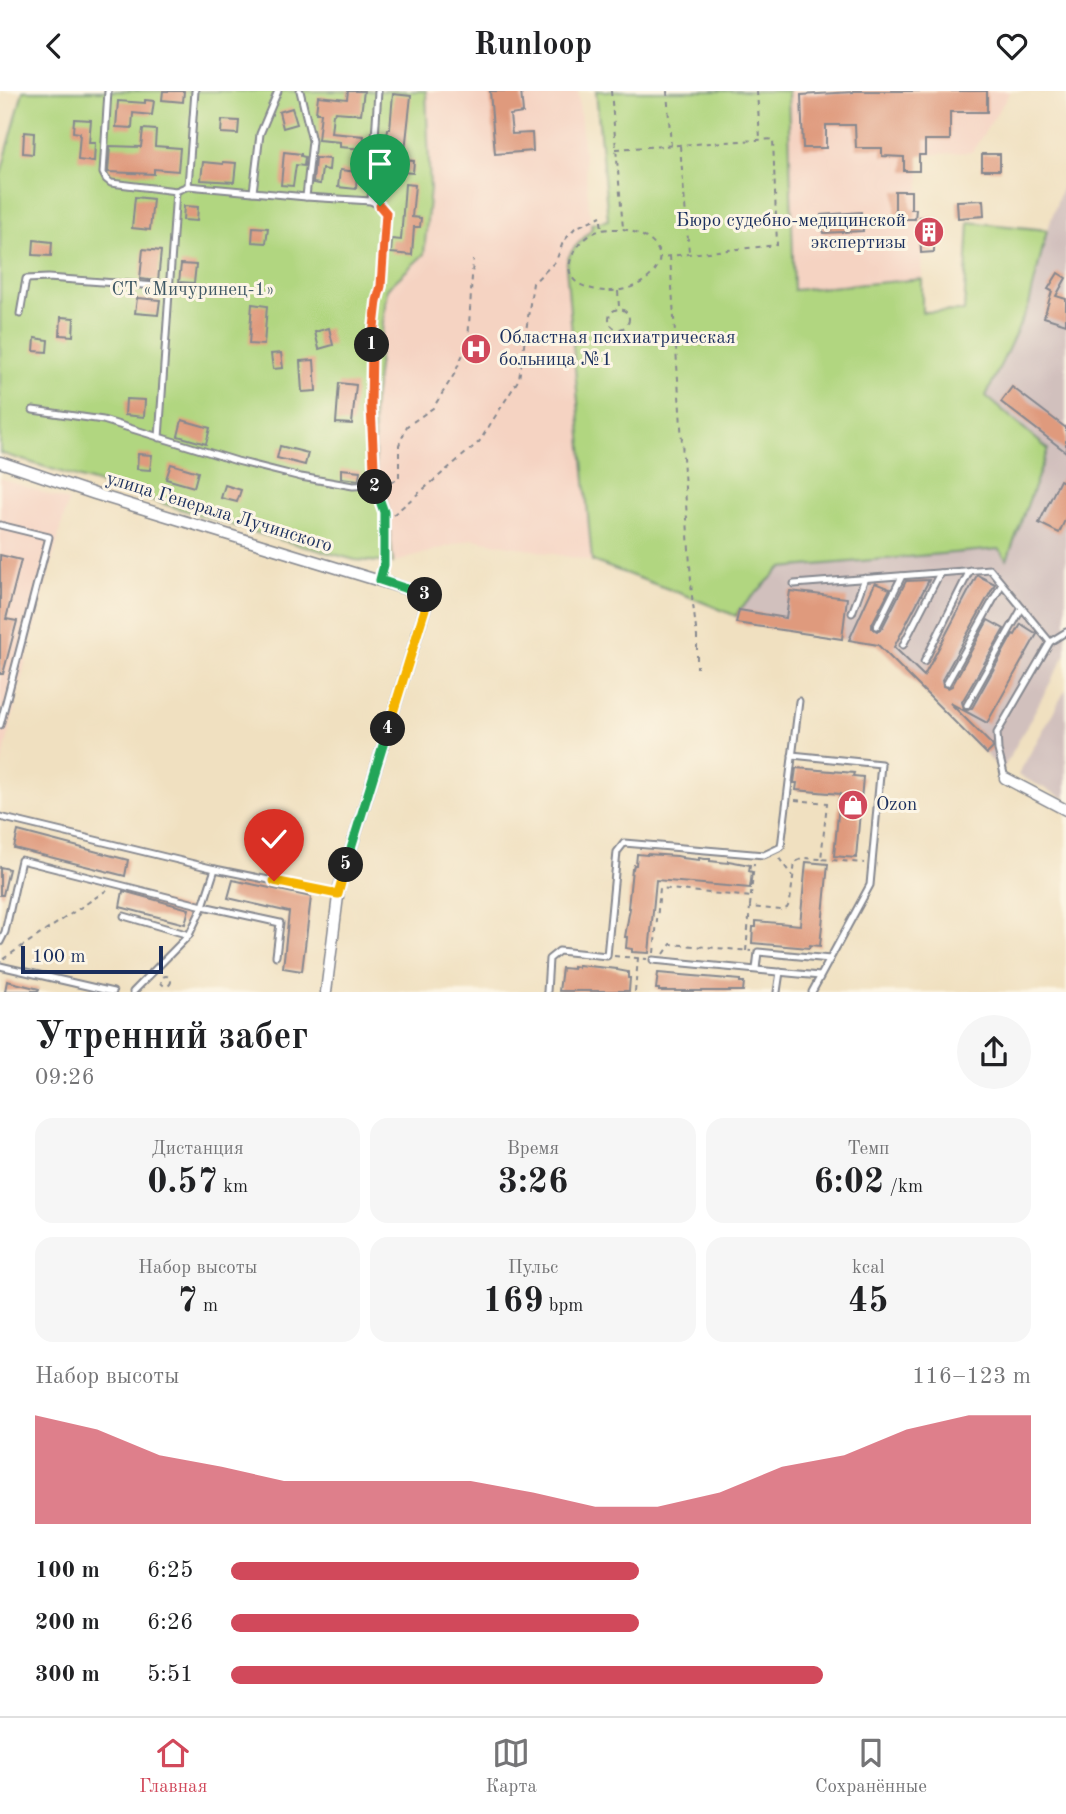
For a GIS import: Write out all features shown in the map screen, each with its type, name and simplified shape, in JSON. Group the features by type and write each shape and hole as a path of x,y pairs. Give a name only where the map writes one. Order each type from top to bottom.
{"street":[{"name":"улица Генерала Лучинского","path":"0,462 429,596 338,894"},
{"path":"1005,778 1066,810"},
{"path":"326,992 338,894"}],"lane":[{"path":"108,91 103,173 111,183 176,191 188,186 371,201 386,213 381,286 372,350 371,407 374,485 384,512 384,565 380,580"},
{"path":"188,186 195,91"},
{"path":"253,192 260,134 278,91"},
{"path":"300,91 312,141 306,197"},
{"path":"371,201 378,91"},
{"path":"159,437 176,191"},
{"path":"20,314 26,279 48,278 170,287"},
{"path":"33,410 103,420 237,461 301,477 353,486 374,485"},
{"path":"0,524 49,537 0,725"},
{"path":"794,584 990,569 1050,642"},
{"path":"924,662 970,570"},
{"path":"903,645 940,573"},
{"path":"877,626 902,576"},
{"path":"852,613 865,579"},
{"path":"947,683 1002,584"},
{"path":"967,705 1022,608"},
{"path":"1005,778 998,750 998,733 1050,642 1066,632"},
{"path":"547,992 549,960 559,951 607,955 617,852 624,842 755,855 764,855 781,846 799,701"},
{"path":"792,755 881,764 870,885 812,992"},
{"path":"0,817 215,869 338,894"},
{"path":"0,942 5,932 21,860 280,923 276,956"},
{"path":"133,992 189,935 203,906 215,869"},
{"path":"124,916 189,935"},
{"path":"756,969 758,952 830,959"},
{"path":"656,960 820,976"},
{"path":"0,964 113,992"},
{"path":"777,992 779,972"}],"path":[{"path":"611,91 623,229"},
{"path":"667,91 671,146"},
{"path":"757,91 760,139"},
{"path":"616,149 773,139 777,245 660,257"},
{"path":"680,145 689,254"},
{"path":"384,522 480,442 519,379 533,283 555,261 564,242 575,228 601,216"},
{"path":"601,221 602,230"},
{"path":"623,229 646,236 655,245 660,257 653,275 636,286 618,290 595,290 578,284 571,277 571,257 576,248 592,233 602,230 623,229"},
{"path":"670,256 697,668"},
{"path":"374,485 399,479 399,445 407,426 433,408 459,363 468,342 473,260"},
{"path":"618,290 619,308"},
{"path":"619,308 625,310 630,320 623,329 617,330 611,327 609,322 613,310 619,308"},
{"path":"787,799 827,803 821,859"},
{"path":"774,850 792,877"},
{"path":"746,951 755,855"},
{"path":"750,907 781,910 787,908 790,902 793,864 797,860 804,858 872,864"},
{"path":"656,960 660,888 751,897"},
{"path":"0,964 107,890"},
{"path":"656,960 671,944 758,952"},
{"path":"607,955 656,960"},
{"path":"635,992 638,957"},
{"path":"167,986 169,991"}],"shaded area":[{"name":"Областная психиатрическая больница №1","path":"426,91 490,91 495,154 533,151 532,133 512,134 510,115 523,113 521,91 578,91 592,227 578,243 566,266 592,561 472,539 393,563 386,491 376,481 373,410 387,288 424,254 430,188"},
{"path":"788,91 1011,91 972,152 916,155 911,162 919,163 922,279 794,290"},
{"path":"1066,175 1066,654 1002,771 878,645 736,623 736,616 781,568 999,549 1006,560 986,396 1029,305 1046,235"},
{"path":"0,478 68,501 24,667 0,772"},
{"path":"1066,689 1066,799 1018,775"}],"green space":[{"name":"СТ «Мичуринец-1»","path":"23,91 426,91 430,188 424,254 387,289 373,410 376,481 386,491 393,563 355,560 270,537 0,453 0,177"},
{"path":"596,91 788,91 794,290 922,279 922,312 964,311 969,222 1047,230 1029,305 986,396 1048,449 1007,560 999,549 781,568 736,616 592,561 566,266 574,249 592,228 591,224 608,220"}],"building":[{"path":"163,91 184,91 183,102 162,100"},
{"path":"348,91 364,91 361,114 335,112 331,133 364,136 363,149 340,147 340,142 318,140 321,113 316,113 318,96 347,99"},
{"path":"490,91 521,91 523,113 510,115 512,134 532,133 533,151 495,154"},
{"path":"853,91 987,91 987,112 950,112 950,140 925,140 925,155 919,155 919,171 904,171 904,157 882,156 882,148 856,148 855,125 826,125 826,148 803,148 801,95"},
{"path":"393,94 411,96 404,160 414,161 413,173 390,171 392,149 386,149"},
{"path":"145,100 154,101 152,115 133,113 132,128 116,127 118,101 145,103"},
{"path":"292,108 297,124 283,128 279,112"},
{"path":"74,119 91,120 89,143 95,143 94,162 78,160 80,133 73,132"},
{"path":"222,120 239,121 238,134 221,133"},
{"path":"143,129 156,130 155,146 180,148 178,171 154,169 154,174 108,172 110,146 141,147"},
{"path":"24,132 34,133 33,154 23,153"},
{"path":"284,152 305,157 304,166 296,165 293,186 281,185"},
{"path":"982,154 1000,154 1000,170 982,170"},
{"path":"315,158 330,159 329,170 322,169 320,184 313,183"},
{"path":"203,162 236,163 234,182 201,180"},
{"path":"340,170 357,172 356,189 338,187"},
{"path":"405,184 415,185 412,217 421,218 420,227 414,227 412,255 391,253 392,239 401,240"},
{"path":"895,191 911,191 911,209 916,209 915,219 895,219"},
{"path":"135,197 153,199 150,230 132,228"},
{"path":"983,200 984,216 958,218 957,201"},
{"path":"184,206 198,207 197,221 183,220"},
{"path":"861,212 863,231 823,233 821,215"},
{"name":"Бюро судебно-медицинской экспертизы","path":"920,217 934,217 937,236 934,237 934,252 921,253"},
{"path":"253,227 268,228 266,243 252,242"},
{"path":"34,240 52,242 51,256 33,255"},
{"path":"143,249 161,251 158,281 140,279"},
{"path":"181,264 196,265 194,283 179,282"},
{"path":"1058,273 1066,278 1056,296 1066,299 1066,324 1044,317 1052,291 1048,289"},
{"path":"137,298 160,300 158,315 135,313"},
{"path":"252,304 267,306 264,345 249,344"},
{"path":"61,317 74,318 73,336 60,335"},
{"path":"329,328 333,345 319,349 315,332"},
{"path":"35,338 48,340 47,352 34,351"},
{"path":"281,353 283,368 273,369 271,354"},
{"path":"314,360 316,391 302,392 300,361"},
{"path":"339,383 356,385 352,424 336,423"},
{"path":"1012,387 1066,428 1066,452 1001,402"},
{"path":"126,399 145,400 144,417 125,415"},
{"path":"182,420 210,428 206,444 178,436"},
{"path":"280,446 308,453 305,465 277,458"},
{"path":"138,454 152,455 150,470 137,469"},
{"path":"171,464 198,472 194,487 166,479"},
{"path":"341,469 360,471 359,480 341,478"},
{"path":"1060,480 1066,483 1066,518 1059,533 1039,523"},
{"path":"225,485 241,490 237,502 221,498"},
{"path":"0,555 21,560 6,619 17,621 3,674 0,674"},
{"path":"977,575 995,584 942,680 943,686 952,686 988,620 1004,629 962,702 964,709 972,708 1021,624 1037,634 987,723 950,703 992,745 993,748 987,754 878,645 849,640 875,583 890,589 872,624 872,628 877,631 882,628 906,581 929,580 894,647 924,676"},
{"path":"790,591 847,598 842,639 736,623 739,610 786,618"},
{"path":"796,768 854,773 853,776 863,777 856,858 834,856 840,794 796,790"},
{"path":"18,831 128,860 125,876 14,848"},
{"path":"637,854 750,865 750,888 656,880 649,953 632,952 632,949 626,948 625,937 632,869 636,865"},
{"path":"806,862 828,864 820,946 810,945 809,948 752,943 756,921 800,925"},
{"path":"0,867 9,869 3,895 0,895"},
{"path":"233,880 311,897 302,971 283,968 289,912 228,898"},
{"path":"123,891 189,909 185,924 120,907"},
{"path":"573,966 628,972 629,991 559,991 562,968 573,969"},
{"path":"658,973 740,980 744,982 743,991 659,991 656,989"},
{"path":"7,981 39,989 5,991"}],"place":[{"name":"Бюро судебно-медицинской экспертизы","path":"929,232"},
{"name":"Областная психиатрическая больница №1","path":"476,349"},
{"name":"Ozon","path":"853,805"}],"route":[{"path":"274,881 338,894 429,596 380,580 384,565 384,512 373,479 371,407 372,350 381,286 386,213 380,206"}]}
